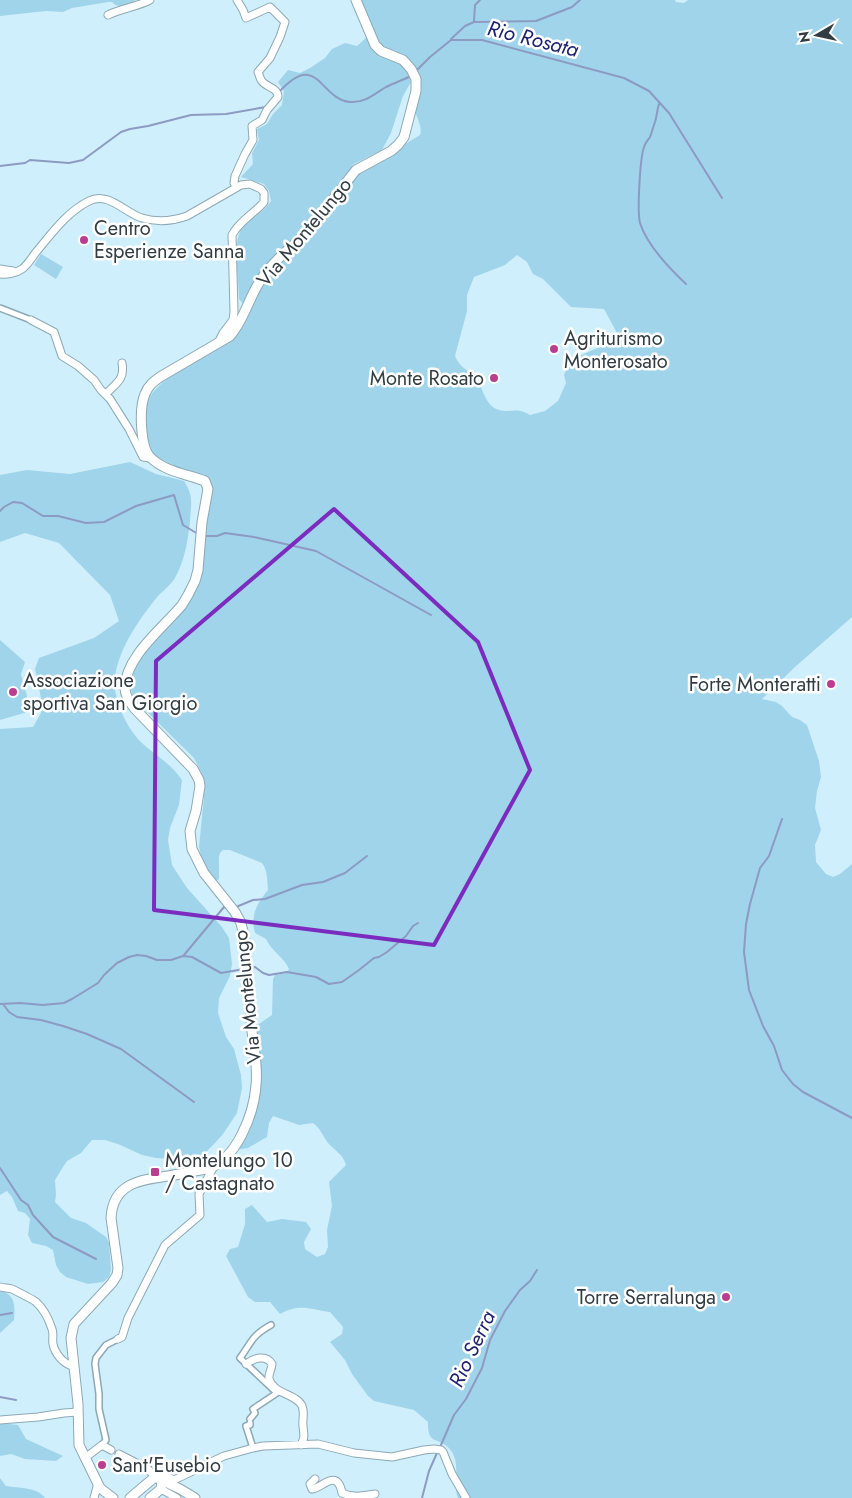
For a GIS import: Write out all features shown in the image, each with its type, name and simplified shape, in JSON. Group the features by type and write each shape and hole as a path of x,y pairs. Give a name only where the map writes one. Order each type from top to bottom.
{"street":[{"path":"108,15 116,11 140,6 150,0"},
{"path":"236,187 234,182 235,176 253,140 252,126 262,120 267,110 278,97 276,90 261,81 258,72 270,58 285,22 270,8 246,18 237,0"},
{"name":"Via Montelungo","path":"213,1168 235,1147 251,1113 255,1096 256,1076 245,940 235,912 204,873 192,849 190,831 196,811 200,786 197,774 135,709 128,699 125,688 134,660 182,605 195,581 208,489 205,481 167,469 150,458 144,445 142,402 151,384 160,377 230,336 238,327 262,278 304,236 351,175 365,164 391,151 404,137 416,91 416,79 411,69 403,60 381,51 375,45 356,0"},
{"path":"0,274 7,275 21,270 65,218 91,199 107,200 122,206 142,218 178,219 187,216 236,187 246,184 258,186 264,193 264,202 235,228 232,234 233,320 218,343"},
{"path":"0,269 16,271"},
{"path":"0,308 31,320 54,332 62,356 84,370 94,380 117,409 140,453 143,457 150,458"},
{"path":"106,394 120,382 123,372 122,363"},
{"path":"177,1498 148,1468 111,1450 104,1442 98,1410 99,1394 95,1364 96,1358 106,1345 122,1337 128,1318 165,1244 200,1215 200,1194 213,1168"},
{"path":"113,1498 100,1488 80,1449 71,1338 74,1324 112,1283 116,1275 118,1268 111,1218 112,1210 119,1194 134,1182 213,1168"},
{"path":"0,1287 13,1289 19,1294 35,1300 52,1328 54,1335 53,1344 56,1350 64,1362 74,1366"},
{"path":"253,1448 246,1426 250,1425 250,1421 255,1413 253,1409 277,1393 240,1358 247,1349 251,1339 271,1325"},
{"path":"246,1364 259,1358 269,1360 272,1364 269,1377 270,1382 281,1392 301,1403 304,1410 303,1425 305,1436 301,1445"},
{"path":"0,1420 78,1412"},
{"path":"85,1458 104,1442"},
{"path":"150,1498 160,1482 159,1473 175,1479 214,1460 253,1448 318,1444 354,1453 392,1457 438,1449 443,1452 452,1474 466,1498"},
{"path":"315,1479 310,1484 312,1489 332,1480 339,1485 342,1496"},
{"path":"133,1497 160,1482"},
{"path":"160,1482 195,1498"},
{"path":"94,1498 98,1483"},
{"path":"342,1496 343,1486 346,1483"},
{"path":"342,1496 358,1497 375,1494"}],"highlighted area":[{"path":"334,509 478,642 530,770 434,945 154,910 156,661"}],"shaded area":[{"path":"0,0 136,0 121,6 108,2 72,8 63,12 46,11 0,16"},
{"path":"360,0 675,0 676,2 684,3 688,0 852,0 852,617 762,699 776,702 792,717 807,725 819,761 821,777 815,808 821,830 815,845 816,862 826,874 833,877 852,864 852,1498 458,1498 456,1492 456,1463 452,1452 448,1447 432,1438 428,1430 428,1422 414,1410 374,1401 368,1396 352,1374 345,1360 330,1342 342,1334 343,1327 330,1312 299,1308 280,1314 270,1302 255,1302 248,1297 226,1256 230,1249 238,1247 245,1224 245,1209 252,1205 267,1222 282,1219 306,1222 311,1229 304,1242 305,1249 317,1257 325,1254 328,1247 327,1230 332,1206 329,1182 346,1165 341,1155 328,1143 313,1123 299,1125 273,1116 269,1123 267,1137 248,1148 236,1150 246,1135 256,1105 259,1075 256,1026 272,1015 273,979 275,975 287,973 289,969 266,939 255,933 254,915 268,890 264,866 262,863 230,850 223,850 219,856 219,879 213,880 202,860 199,847 204,797 201,772 194,758 133,698 130,685 133,666 191,598 199,577 211,485 205,475 177,467 151,452 148,445 146,426 146,403 153,392 169,376 234,335 245,322 258,290 353,176 420,135 421,128 415,109 417,79 414,66 402,55 380,46","holes":["517,255 527,262 533,274 543,279 571,307 604,309 617,333 609,343 570,360 564,375 566,383 558,401 545,411 530,415 522,411 504,411 494,408 488,401 479,383 471,373 462,367 455,356 467,311 467,295 474,277 505,265"]},
{"path":"367,37 373,49 380,56 400,63 408,71 411,82 403,96 391,133 382,150 354,164 295,238 266,265 257,276 243,304 239,299 238,238 243,227 264,210 271,201 269,191 264,184 241,177 253,164 252,153 259,140 257,129 267,124 282,105 284,91 278,82 288,70 300,73 325,58 332,49 345,43 357,46"},
{"path":"41,254 63,267 56,279 34,265"},
{"path":"130,462 156,474 184,481 191,496 190,521 184,556 176,576 142,617 126,642 120,656 116,669 116,695 123,715 134,734 143,744 169,765 182,780 179,805 170,828 168,840 172,865 187,888 222,927 229,938 232,964 230,976 219,998 218,1013 226,1037 234,1049 241,1075 242,1088 237,1113 223,1134 206,1152 195,1158 182,1160 156,1158 142,1155 105,1140 92,1140 81,1153 67,1161 55,1180 55,1202 71,1218 86,1223 106,1237 109,1243 111,1270 109,1277 103,1282 88,1284 66,1277 60,1272 56,1265 53,1250 46,1246 32,1243 28,1235 30,1219 25,1213 18,1211 7,1191 0,1195 0,729 33,727 41,713 41,698 35,669 39,658 94,638 119,621 110,595 59,543 25,533 0,542 0,475 27,470 70,474"},
{"name":"Associazione sportiva San Giorgio","path":"0,640 25,662 21,674 31,711 0,720"},
{"path":"0,1291 12,1298 14,1320 0,1333"},
{"path":"0,1423 18,1425 26,1439 63,1456 56,1461 25,1459 11,1454 0,1456"},
{"path":"0,1478 6,1486 33,1490 42,1494 45,1498 0,1498"}],"waterway":[{"path":"474,21 475,5 480,0"},
{"path":"451,39 465,26 474,22 536,21 572,7 580,0"},
{"name":"Rio Rosata","path":"416,71 451,40 482,40 624,78 649,91 669,113 722,198"},
{"name":"Rio Rosata","path":"279,92 292,80 302,75 310,75 340,99 355,102 365,100 386,87 411,76"},
{"path":"659,104 650,137 644,146 640,173 639,217 643,231 653,248 686,284"},
{"name":"Rio Rosata","path":"0,166 25,163 30,160 69,163 83,160 121,132 130,129 191,115 226,114 266,107"},
{"path":"0,511 13,502 22,503 43,516 58,516 86,523 104,522 136,506 174,495 183,525 198,534"},
{"path":"205,536 217,536 225,533 254,537 316,551 431,615"},
{"path":"782,819 769,856 760,868 746,924 744,952 749,990 763,1026 774,1046 782,1070 793,1084 803,1092 852,1118"},
{"path":"236,907 253,900 265,899 302,885 323,882 345,873 367,856"},
{"path":"184,955 224,907 229,909"},
{"path":"251,968 255,967 269,975 287,972 316,977 329,984 342,982 374,958 387,952 418,923"},
{"path":"0,1004 43,1005 64,1003 98,983 117,963 137,955 157,960 171,960 183,956 192,957 221,973 244,969"},
{"path":"3,1004 9,1012 17,1017 41,1020 63,1026 121,1049 194,1102"},
{"path":"0,1168 21,1200 28,1205 33,1215 53,1237 96,1259"},
{"name":"Rio Serra","path":"441,1445 454,1415 466,1399 482,1368 490,1340 505,1311 537,1270"},
{"path":"0,1315 12,1313"},
{"path":"0,1397 16,1400"},
{"name":"Rio Serra","path":"422,1498 429,1471 437,1453"}],"place":[{"name":"Centro Esperienze Sanna","path":"84,240"},
{"name":"Agriturismo Monterosato","path":"554,349"},
{"name":"Monte Rosato","path":"494,378"},
{"name":"Forte Monteratti","path":"831,684"},
{"name":"Associazione sportiva San Giorgio","path":"13,692"},
{"name":"Montelungo 10 / Castagnato","path":"155,1172"},
{"name":"Torre Serralunga","path":"726,1297"},
{"name":"Sant'Eusebio","path":"102,1465"}]}
